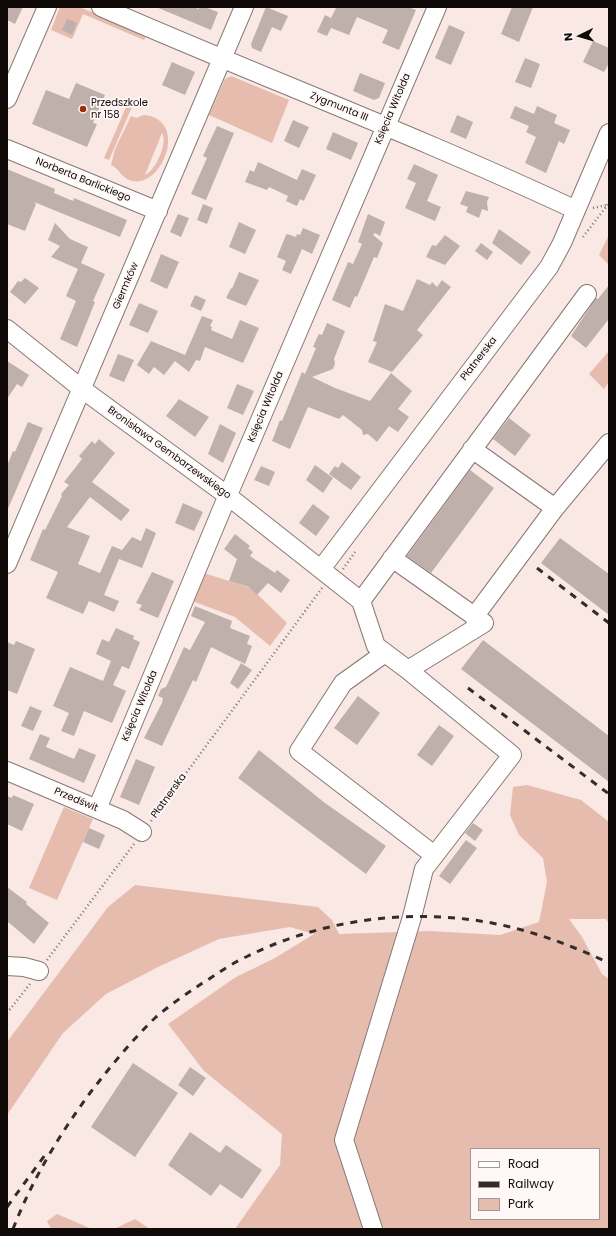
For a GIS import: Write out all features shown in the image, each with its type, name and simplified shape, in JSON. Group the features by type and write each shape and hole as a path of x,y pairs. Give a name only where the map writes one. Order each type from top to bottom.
{"street":[{"path":"7,99 47,7"},
{"name":"Zygmunta III","path":"101,7 222,60 386,126 576,210"},
{"name":"Giermków","path":"7,564 244,7"},
{"name":"Księcia Witolda","path":"96,809 437,7"},
{"name":"Płatnerska","path":"325,573 549,267 576,210 609,133"},
{"name":"Norberta Barlickiego","path":"7,148 158,211"},
{"path":"373,1229 344,1140 412,917 424,868 512,755 408,670 376,646 361,601 587,294"},
{"name":"Bronisława Gembarzewskiego","path":"7,329 82,389 228,496 361,601"},
{"path":"474,617 555,508 609,443"},
{"path":"472,449 555,508"},
{"path":"392,558 484,623 408,670"},
{"path":"385,653 343,684 299,751 434,855"},
{"name":"Przedświt","path":"7,771 123,820 142,832"},
{"path":"13,966 39,971"}],"path":[{"name":"Płatnerska","path":"7,1014 142,832 325,573"}],"green space":[{"path":"60,7 79,7 147,34 144,40 83,14 72,39 51,30"},
{"path":"231,76 289,100 272,143 209,115 225,79"},
{"path":"127,105 132,107 109,160 104,158"},
{"path":"144,115 158,119 165,128 168,139 166,152 161,164 153,174 143,180 132,181 126,178 114,166 111,165 115,149 131,116 136,118","holes":["162,133 163,137 160,156 153,168 145,175"]},
{"path":"609,235 609,265 599,255"},
{"path":"609,351 609,382 604,389 589,374"},
{"path":"204,573 251,588 287,623 270,646 235,617 192,601"},
{"path":"527,785 581,800 609,822 609,923 606,919 569,919 582,937 602,974 609,979 609,1229 235,1229 280,1165 282,1134 204,1071 168,1024 236,977 275,958 314,934 290,927 219,939 160,966 106,994 63,1033 7,1115 7,1042 108,907 135,885 318,907 332,920 339,934 428,931 500,935 539,922 547,882 543,858 519,835 510,815 513,787"},
{"path":"64,807 93,819 57,900 29,888"},
{"path":"57,1214 92,1229 51,1229 47,1221"},
{"path":"135,1219 150,1229 114,1229"}],"building":[{"path":"7,7 23,7 15,24 7,20"},
{"path":"156,7 193,7 199,9 199,7 205,7 218,12 211,30"},
{"path":"266,7 288,16 281,31 272,27 261,52 252,48 251,44"},
{"path":"334,7 408,7 416,10 399,50 382,43 388,30 357,17 349,35 331,28 327,36 317,32 325,15 331,18 336,8"},
{"path":"512,7 533,7 519,42 501,34"},
{"path":"67,19 77,23 72,35 62,30"},
{"path":"449,25 465,32 451,65 435,58"},
{"path":"593,41 609,48 609,63 604,72 583,62"},
{"path":"525,58 540,64 531,88 515,82"},
{"path":"172,62 195,72 185,95 162,85"},
{"path":"360,73 385,83 379,98 374,100 353,91"},
{"path":"76,83 105,95 93,123 97,124 87,147 32,124 46,90 69,99"},
{"path":"515,106 534,114 537,106 557,115 554,123 570,130 564,144 559,141 546,173 525,163 536,137 526,132 529,126 510,118"},
{"path":"457,115 473,122 466,139 450,132"},
{"path":"293,120 309,127 299,148 284,141"},
{"path":"217,126 234,133 206,200 191,194 207,158 203,156"},
{"path":"333,132 358,143 351,160 326,149"},
{"path":"258,162 297,180 302,169 316,175 304,201 300,199 297,206 286,201 288,196 269,187 267,190 245,182 250,170 254,172"},
{"path":"414,164 438,175 427,201 441,207 435,221 405,208 416,183 407,179"},
{"path":"7,169 55,189 54,193 73,201 74,198 127,220 120,237 34,202 36,204 25,231 7,224"},
{"path":"466,191 489,197 487,202 488,211 482,209 479,218 466,212 468,207 460,204"},
{"path":"203,204 213,208 207,224 197,220"},
{"path":"178,214 189,218 181,237 170,232"},
{"path":"368,214 385,222 380,236 375,233 373,235 383,243 377,258 374,257 357,297 355,296 350,308 332,300 348,262 353,264 362,244 358,242"},
{"path":"239,222 256,230 245,254 229,247"},
{"path":"55,223 70,239 88,247 81,263 105,274 93,301 95,302 77,347 60,339 76,301 66,296 78,269 51,257 60,246 48,240"},
{"path":"303,228 320,235 312,254 302,249 291,274 282,270 286,261 277,257 286,235 296,237 297,234 300,235"},
{"path":"499,229 531,252 521,265 492,243"},
{"path":"445,235 460,246 445,265 426,257 432,245 436,246"},
{"path":"481,243 493,252 487,260 475,251"},
{"path":"161,254 179,262 167,289 150,281"},
{"path":"239,272 259,280 246,306 226,298 231,288 232,289"},
{"path":"25,278 39,288 25,304 10,292 18,281 21,282"},
{"path":"417,279 430,285 432,282 437,287 442,280 451,287 417,330 423,335 392,372 368,362 377,342 373,341 385,304 403,311"},
{"path":"609,285 609,319 586,348 571,336 596,298 598,299"},
{"path":"195,295 206,300 201,311 190,306"},
{"path":"139,303 158,311 148,333 129,325"},
{"path":"202,316 213,320 210,326 212,327 211,330 232,339 240,320 259,328 243,363 205,347 200,361 196,360 189,372 175,361 164,375 154,367 149,374 137,365 151,341 185,355"},
{"path":"327,323 345,331 334,359 335,363 333,369 312,377 335,388 370,401 391,373 412,391 398,409 409,417 398,432 389,426 377,442 368,434 363,435 362,430 343,415 339,419 308,407 290,449 272,441 302,372 305,374 316,348 313,347 316,340 319,334 322,335"},
{"path":"118,354 134,360 124,382 109,376"},
{"path":"7,361 29,375 22,387 17,384 7,399"},
{"path":"237,384 254,391 243,415 227,408"},
{"path":"179,399 209,417 195,437 166,416"},
{"path":"509,418 531,435 515,456 493,439"},
{"path":"28,422 43,428 7,511 7,466"},
{"path":"220,424 236,433 223,463 208,454"},
{"path":"99,439 115,453 92,482 130,510 121,521 90,497 67,527 90,536 78,564 100,573 112,546 122,550 132,537 141,541 146,528 156,533 142,568 119,559 104,595 119,601 114,612 89,601 83,614 46,598 58,572 30,560 43,529 45,530 62,496 61,494 69,485 64,482 82,459 79,456 92,441 95,444"},
{"path":"342,462 361,477 351,490 329,474 335,466 338,468"},
{"path":"315,465 333,478 323,493 306,480"},
{"path":"261,466 275,472 269,486 254,480"},
{"path":"470,470 494,488 431,573 407,556"},
{"path":"183,503 203,512 194,531 175,523"},
{"path":"313,504 330,517 316,536 299,523"},
{"path":"235,534 250,546 248,548 253,552 250,556 275,573 277,570 290,580 281,593 268,583 257,595 249,587 229,581 237,559 224,549"},
{"path":"560,538 609,574 609,615 541,563"},
{"path":"152,572 174,581 158,618 139,610 142,605 136,603"},
{"path":"195,606 232,621 230,628 250,636 247,644 252,646 245,664 211,647 196,682 193,680 162,746 144,738 162,703 163,698 158,696 161,689 166,687 184,647 190,650 205,622 191,616"},
{"path":"116,628 134,636 133,639 140,642 129,669 122,666 113,685 126,691 112,723 84,711 74,736 61,731 69,713 53,706 70,667 103,681 111,661 96,654 102,639 109,642"},
{"path":"483,640 609,736 609,782 461,669"},
{"path":"16,641 35,649 17,694 7,690 7,642 14,645"},
{"path":"241,663 252,670 238,689 230,683"},
{"path":"358,696 380,713 357,745 334,728"},
{"path":"30,706 42,711 33,731 21,726"},
{"path":"439,725 454,736 432,766 417,755"},
{"path":"40,734 50,738 46,747 74,759 79,748 96,755 84,783 29,759"},
{"path":"259,750 325,803 386,846 366,874 238,778"},
{"path":"136,759 155,767 139,805 120,797"},
{"path":"13,795 34,804 22,831 7,824 7,796 12,798"},
{"path":"473,823 483,830 475,841 465,833"},
{"path":"89,828 105,835 99,849 83,842"},
{"path":"466,840 477,848 450,884 439,876"},
{"path":"7,887 27,902 26,904 49,923 34,944 7,921"},
{"path":"133,1063 178,1093 135,1157 91,1127"},
{"path":"190,1067 206,1078 193,1096 178,1085"},
{"path":"190,1132 220,1153 226,1145 262,1170 242,1199 220,1184 211,1196 168,1165"}],"railway":[{"path":"537,568 609,623"},
{"path":"468,688 609,794"},
{"path":"13,1229 29,1193 57,1142 98,1083 138,1035 156,1017 201,984 234,963 275,944 305,933 337,925 401,917 433,917 465,919 512,927 554,940 609,963"},
{"path":"7,1207 45,1155"}],"place":[{"name":"Przedszkole nr 158","path":"83,109"}]}
